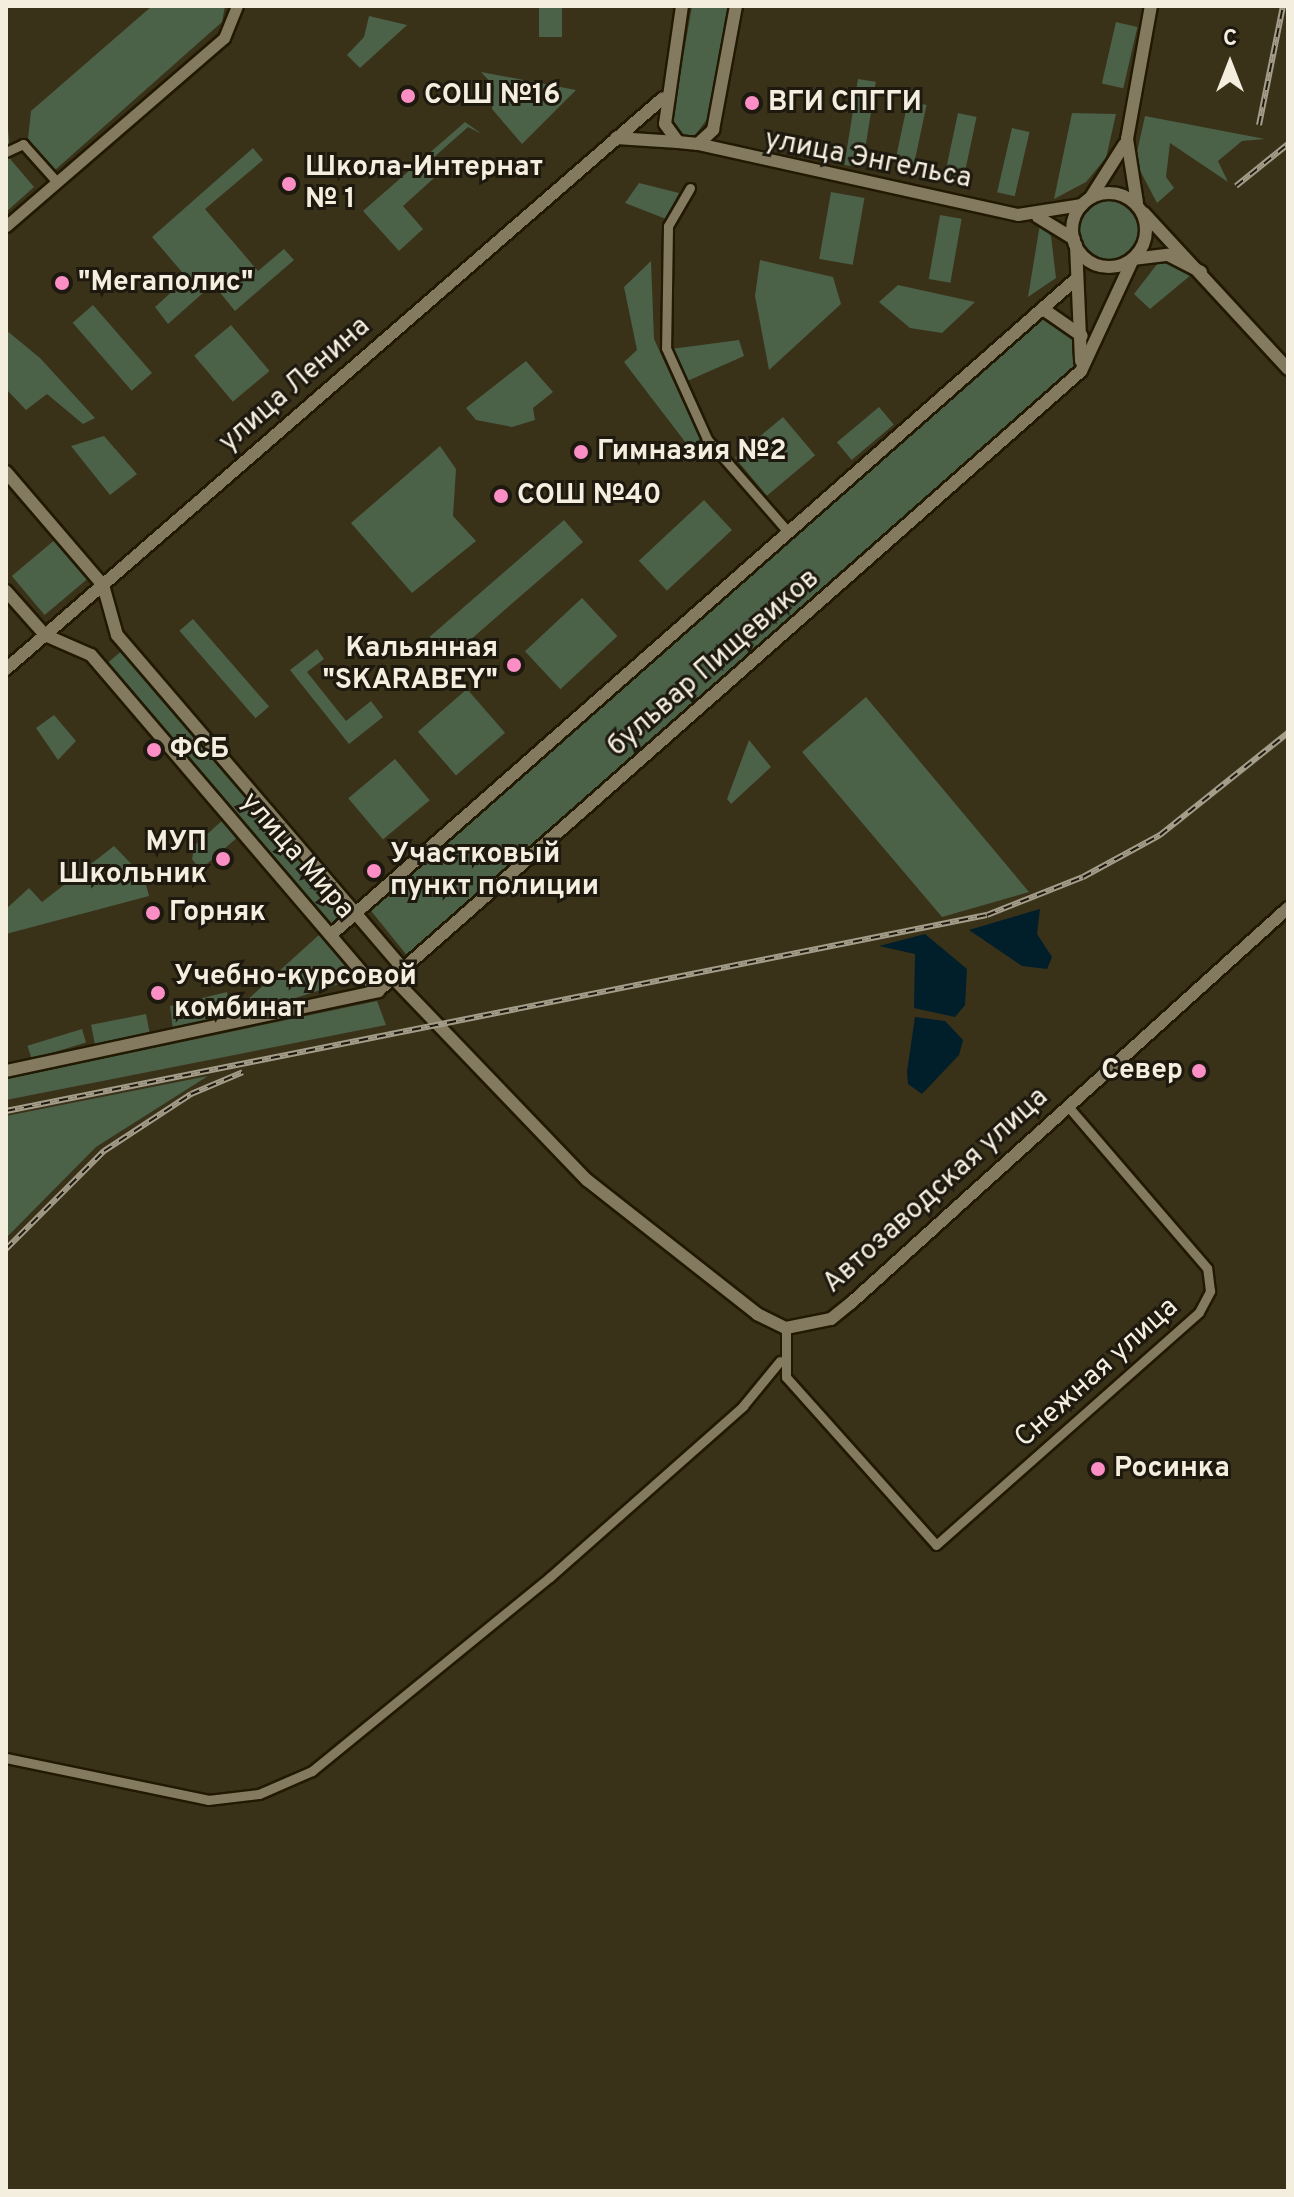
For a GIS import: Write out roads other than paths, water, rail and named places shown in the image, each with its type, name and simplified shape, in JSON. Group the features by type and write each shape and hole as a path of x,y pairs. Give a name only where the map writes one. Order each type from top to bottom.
{"main road":[{"path":"678,142 665,124 663,98 682,6"},
{"path":"721,153 713,130 736,6"},
{"name":"бульвар Пищевиков","path":"378,991 1081,371 1145,239 1127,139 1151,6"},
{"name":"улица Ленина","path":"6,669 663,98"},
{"path":"698,144 713,130"},
{"path":"616,138 678,142"},
{"name":"бульвар Пищевиков","path":"333,933 1075,280 1075,242 1085,202 1127,139"},
{"name":"улица Энгельса","path":"678,142 1031,215 1075,242"},
{"path":"1085,202 1119,194 1140,208 1288,369"},
{"name":"улица Энгельса","path":"1031,215 1085,202"},
{"path":"1075,242 1101,266 1168,255 1201,272"},
{"path":"1075,280 1083,337 1081,371"},
{"path":"1043,309 1070,321 1083,337"},
{"name":"улица Мира","path":"6,472 103,585 117,635 356,912 398,974"},
{"name":"улица Мира","path":"6,591 45,635 91,655 333,933 378,991"},
{"name":"Автозаводская улица","path":"786,1328 831,1319 1288,908"},
{"path":"398,974 587,1180 757,1314 786,1328"},
{"path":"6,1071 378,991"}],"street":[{"path":"6,226 224,38 237,6"},
{"path":"6,152 23,144 57,182"},
{"path":"690,188 668,226 662,286 666,348 707,439 788,532"},
{"name":"Снежная улица","path":"780,1361 799,1395 936,1545 1199,1312 1210,1291 1207,1268 1067,1105"},
{"path":"6,1758 208,1800 259,1794 312,1771 550,1577 743,1406 780,1361 786,1328"}],"water":[{"path":"1040,909 1037,934 1052,957 1047,969 1022,966 969,930"},
{"path":"925,934 967,969 965,1005 955,1017 914,1008 915,954 879,946"},
{"path":"915,1017 945,1021 963,1040 959,1055 922,1094 908,1084"}],"railway":[{"path":"1259,125 1283,6"},
{"path":"1236,186 1288,144"},
{"path":"6,1111 987,915 1083,877 1160,835 1288,733"},
{"path":"6,1249 104,1151 191,1094 243,1072"}],"place":[{"name":"СОШ №16","path":"408,96"},
{"name":"ВГИ СПГГИ","path":"752,103"},
{"name":"Школа-Интернат № 1","path":"289,184"},
{"name":"\"Мегаполис\"","path":"62,283"},
{"name":"Гимназия №2","path":"581,452"},
{"name":"СОШ №40","path":"501,496"},
{"name":"Кальянная \"SKARABEY\"","path":"514,665"},
{"name":"ФСБ","path":"154,750"},
{"name":"МУП Школьник","path":"223,859"},
{"name":"Участковый пункт полиции","path":"374,871"},
{"name":"Горняк","path":"153,913"},
{"name":"Учебно-курсовой комбинат","path":"158,993"},
{"name":"Север","path":"1199,1071"},
{"name":"Росинка","path":"1098,1469"}]}
